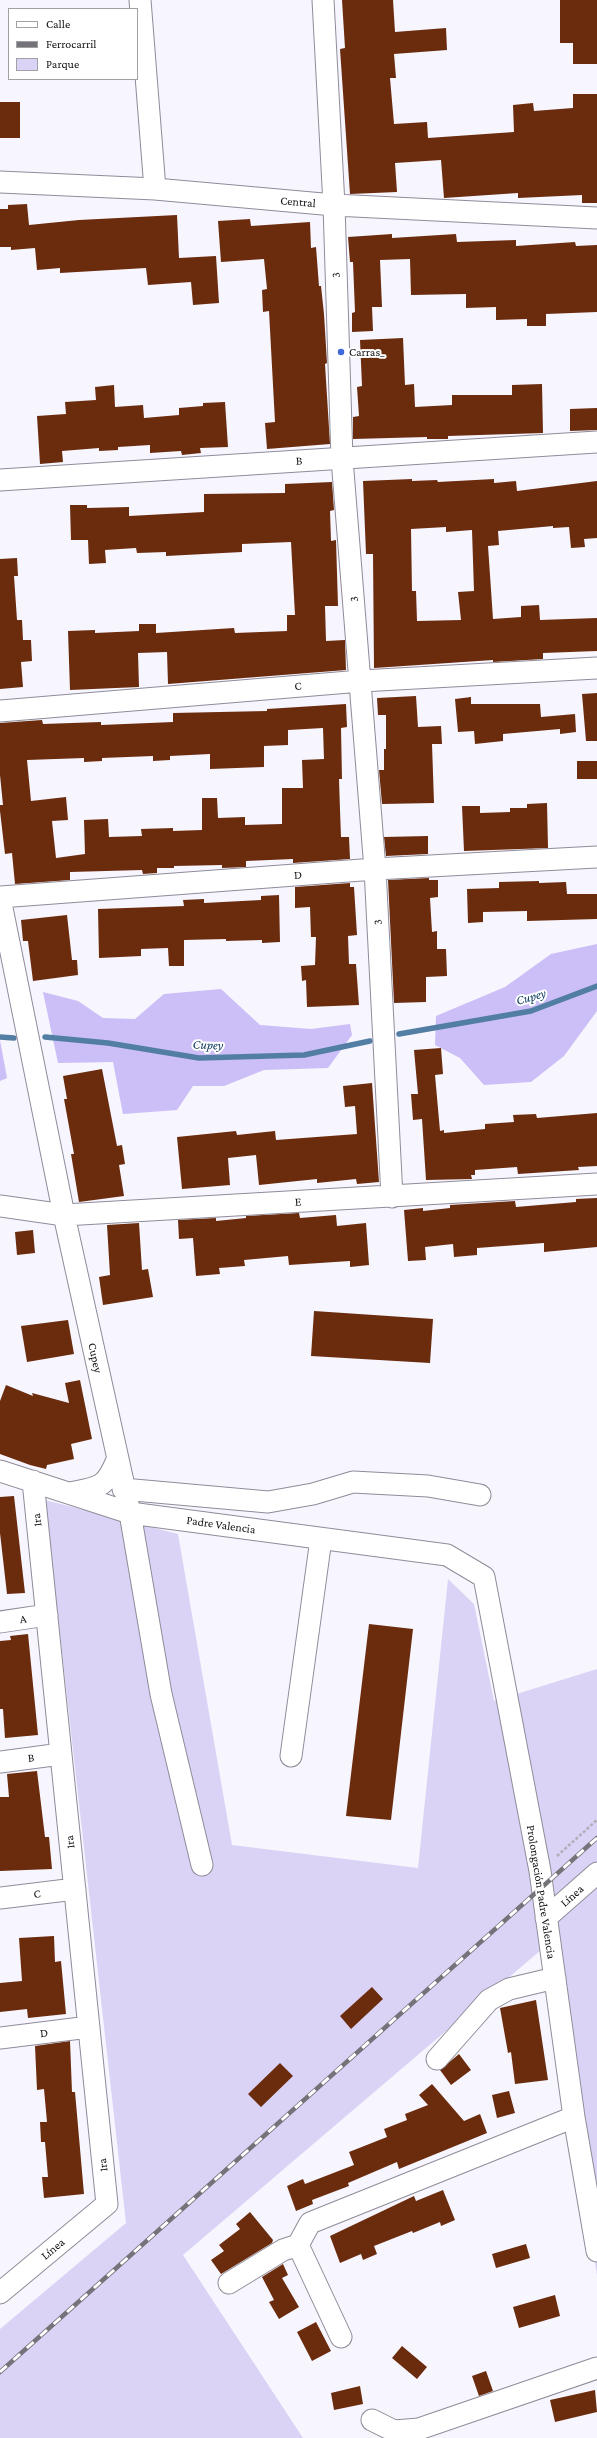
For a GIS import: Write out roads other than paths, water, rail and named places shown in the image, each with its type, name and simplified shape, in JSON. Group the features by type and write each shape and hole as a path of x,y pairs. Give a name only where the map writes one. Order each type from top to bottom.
{"street":[{"path":"140,0 155,189"},
{"name":"3","path":"323,0 334,205 342,459 375,869 392,1197"},
{"name":"Central","path":"0,182 155,189 334,205 597,218"},
{"name":"B","path":"0,480 597,442"},
{"name":"C","path":"0,711 360,681 597,668"},
{"name":"D","path":"0,898 375,869 597,857"},
{"name":"Cupey","path":"0,898 64,1215 117,1460 130,1513 161,1694 202,1865"},
{"name":"E","path":"0,1206 64,1215 597,1184"},
{"path":"70,1493 102,1485 110,1478 117,1460"},
{"name":"Padre Valencia","path":"0,1471 130,1513 447,1555"},
{"name":"1ra","path":"33,1481 107,2204"},
{"path":"124,1489 268,1502 313,1494 353,1482 428,1486 480,1495"},
{"path":"291,1756 321,1539"},
{"name":"Prolongación Padre Valencia","path":"447,1555 484,1578 540,1872 574,2117 597,2251"},
{"name":"A","path":"0,1622 47,1616"},
{"name":"B","path":"0,1762 61,1754"},
{"name":"Línea","path":"546,1918 597,1873"},
{"name":"C","path":"0,1898 75,1889"},
{"path":"437,2059 489,2000 509,1989 555,1978"},
{"name":"D","path":"0,2038 89,2027"},
{"path":"229,2283 283,2250 298,2245 310,2223 574,2117"},
{"name":"Línea","path":"0,2293 107,2204"},
{"path":"298,2245 341,2337"},
{"path":"372,2420 394,2431 419,2429 597,2368"}],"waterway":[{"name":"Cupey","path":"399,1034 531,1011 597,986"},
{"name":"Cupey","path":"0,1037 14,1038"},
{"name":"Cupey","path":"45,1037 108,1043 199,1058 304,1055 370,1041"}],"railway":[{"path":"0,2372 597,1838"}],"place":[{"name":"Carras_","path":"341,352"}]}
